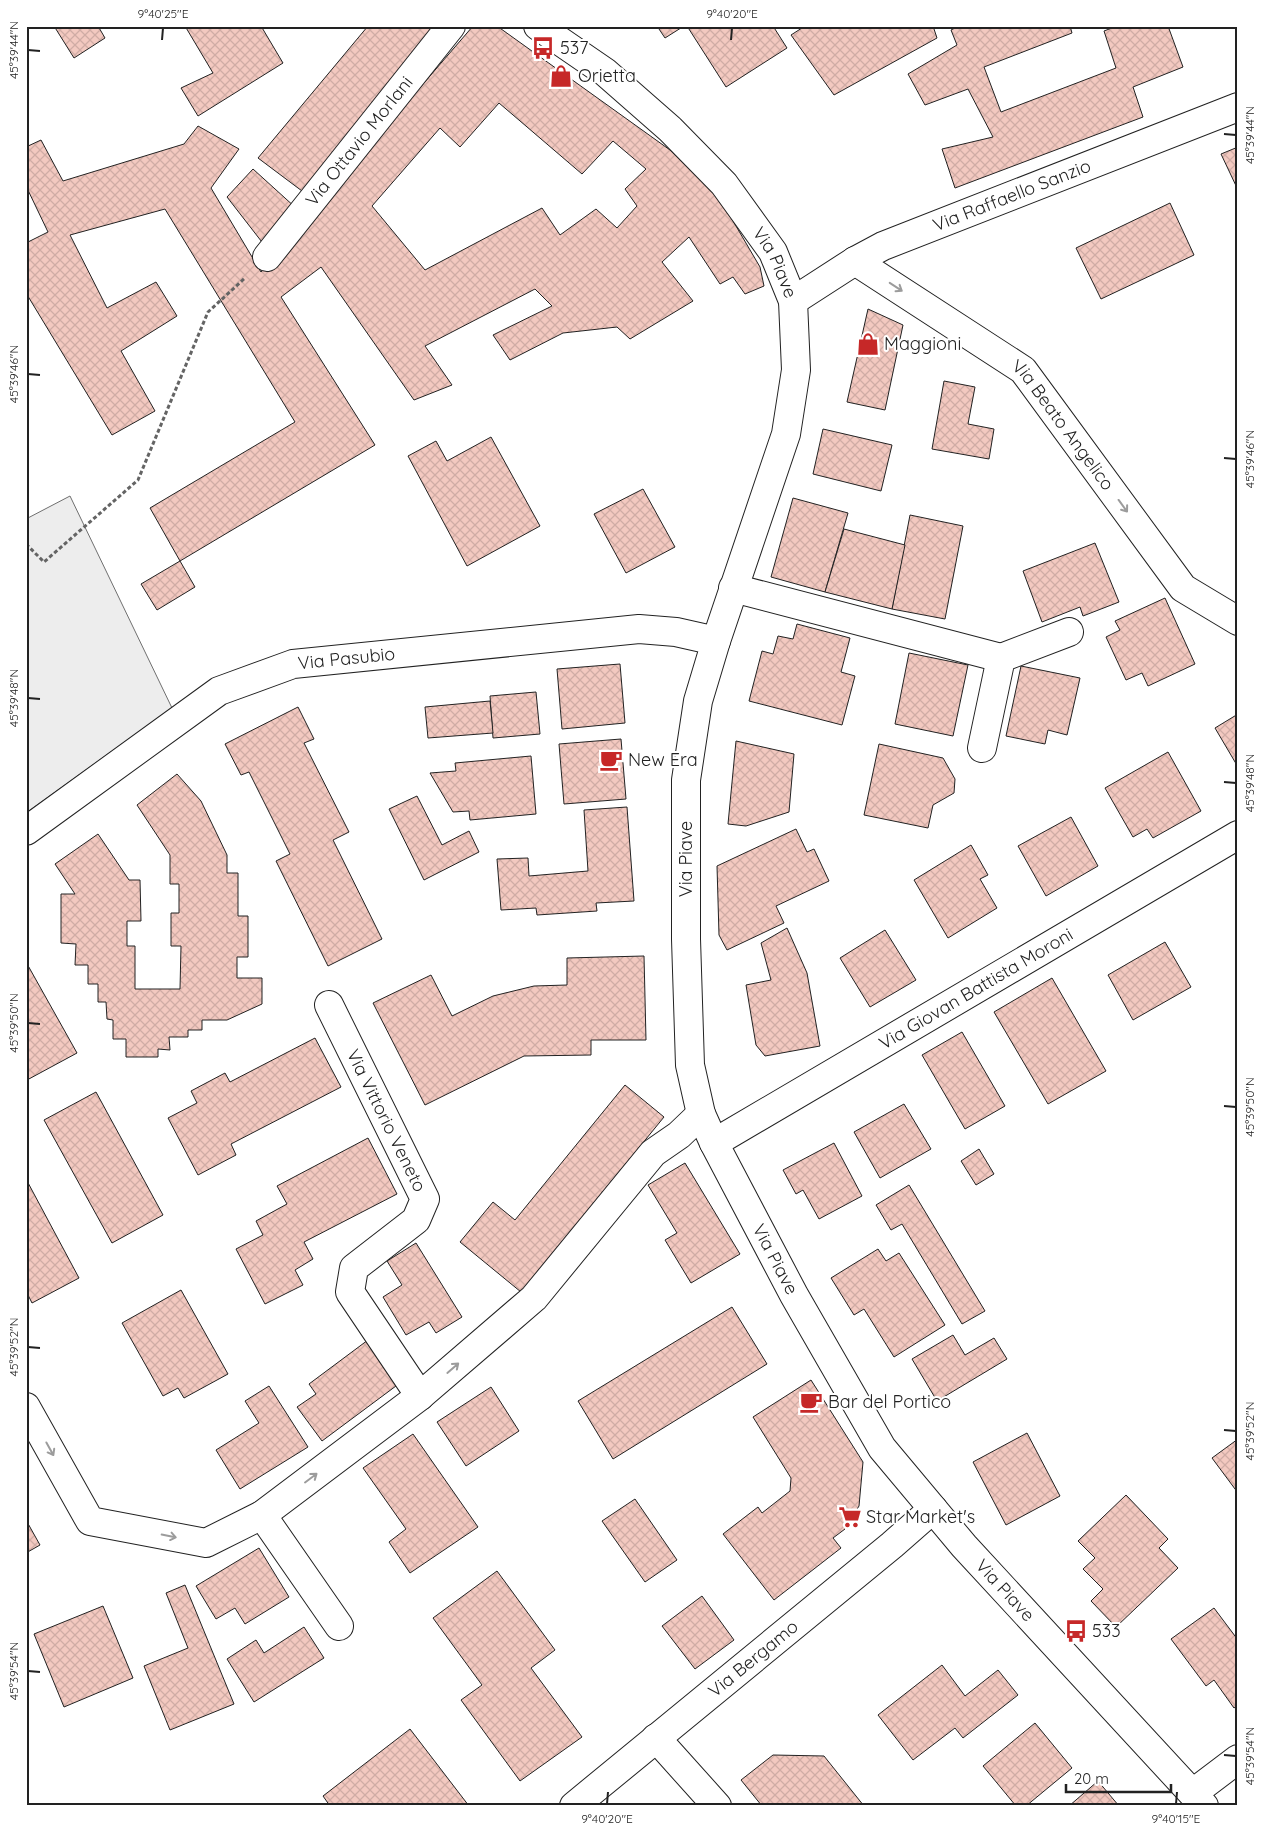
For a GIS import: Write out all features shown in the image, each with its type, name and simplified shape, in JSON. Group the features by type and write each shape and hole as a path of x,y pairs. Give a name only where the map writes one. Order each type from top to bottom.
{"street":[{"name":"Via Ottavio Morlani","path":"267,257 451,26"},
{"name":"Via Piave","path":"538,26 605,72 670,129 724,184 772,252 793,301 796,370 786,434 716,641 698,701 686,780 686,948 690,1065 701,1114 714,1143 794,1295 882,1448 978,1561 1199,1799"},
{"path":"559,26 587,61"},
{"name":"Via Raffaello Sanzio","path":"793,301 882,246 1238,107"},
{"name":"Via Beato Angelico","path":"855,261 1023,370 1183,588 1238,621"},
{"path":"734,588 1001,658 1069,632"},
{"name":"Via Pasubio","path":"26,831 219,691 293,664 638,629 676,632 716,641"},
{"path":"982,748 1001,658"},
{"name":"Via Giovan Battista Moroni","path":"714,1143 1238,836"},
{"name":"Via Vittorio Veneto","path":"329,1005 425,1199 416,1220 354,1268 350,1292 420,1396"},
{"path":"26,1407 90,1521 206,1543 262,1515 420,1396 534,1298 654,1153 679,1135 701,1114"},
{"name":"Via Bergamo","path":"574,1806 892,1545 932,1509"},
{"path":"262,1515 339,1626"},
{"path":"656,1738 717,1806"},
{"path":"1199,1799 1238,1759"}],"path":[{"path":"26,544 44,562 138,480 208,312 267,257"}],"shaded area":[{"path":"70,496 172,708 26,813 26,519"}],"building":[{"path":"54,26 98,26 105,38 74,58"},
{"path":"185,26 261,26 283,63 198,116 181,88 213,73"},
{"path":"368,26 436,26 302,191 258,158"},
{"path":"473,26 497,26 670,150 719,197 760,267 764,286 745,294 733,277 720,284 689,237 662,262 693,301 630,339 617,327 563,333 510,360 493,335 552,306 535,289 425,346 452,385 414,400 321,267 281,297 375,445 180,561 150,508 295,422 165,209 70,235 107,308 156,282 177,316 121,351 155,411 112,435 26,293 26,243 48,232 26,186 26,147 41,140 63,181 184,144 198,126 239,149 211,188 261,272","holes":["499,103 582,174 613,141 646,169 625,189 637,206 617,228 596,209 560,235 542,208 425,270 372,206 440,128 460,147"]},
{"path":"657,26 684,26 665,38"},
{"path":"687,26 773,26 787,48 726,87"},
{"path":"805,26 933,26 937,38 834,95 791,35"},
{"path":"959,26 1070,26 1072,33 984,67 1001,112 1116,68 1104,31 1117,26 1168,26 1183,67 1133,87 1143,117 955,188 942,149 993,137 968,89 925,105 908,74 957,45 951,30"},
{"path":"1238,147 1238,190 1221,154"},
{"path":"253,169 296,208 265,246 227,197"},
{"path":"1170,203 1194,255 1101,299 1076,248"},
{"path":"868,309 903,325 885,410 847,402"},
{"path":"944,381 975,387 968,424 994,429 989,459 932,449"},
{"path":"823,429 892,445 881,491 813,474"},
{"path":"491,437 540,526 467,566 408,456 436,441 447,461"},
{"path":"643,489 675,547 626,573 594,514"},
{"path":"793,498 848,513 825,592 771,577"},
{"path":"910,515 963,526 945,619 892,609"},
{"path":"844,529 905,545 892,609 825,592"},
{"path":"1095,543 1119,602 1083,616 1080,607 1042,622 1023,571"},
{"path":"180,561 195,587 157,610 141,584"},
{"path":"1165,598 1195,664 1148,686 1142,673 1126,680 1106,637 1120,630 1115,621"},
{"path":"797,624 850,638 841,672 855,676 842,725 749,701 762,651 773,654 778,636 793,639"},
{"path":"909,653 968,665 953,736 895,724"},
{"path":"620,664 625,723 562,729 557,669"},
{"path":"1021,666 1080,678 1067,735 1048,730 1045,744 1006,736"},
{"path":"536,692 540,734 493,738 490,696"},
{"path":"490,701 493,733 428,738 425,707"},
{"path":"298,707 314,739 304,743 349,832 333,840 382,939 328,966 276,861 290,854 249,772 241,775 225,744"},
{"path":"1238,714 1238,767 1215,728"},
{"path":"621,739 626,799 564,804 559,744"},
{"path":"736,741 794,754 789,812 746,826 728,824"},
{"path":"879,744 943,758 955,779 954,793 933,805 928,828 864,815"},
{"path":"1168,752 1201,811 1153,838 1147,829 1133,837 1105,788"},
{"path":"531,756 536,814 470,820 469,811 453,812 430,773 456,771 455,763"},
{"path":"177,774 201,801 227,855 227,873 238,873 238,916 248,916 248,957 237,957 237,978 262,978 262,1004 227,1020 202,1020 202,1030 188,1030 188,1037 169,1037 170,1050 158,1049 158,1057 126,1057 126,1039 113,1039 113,1020 107,1019 106,1002 98,1002 98,984 88,984 88,965 75,965 76,944 61,943 61,894 75,894 55,864 98,834 129,880 140,880 141,921 127,921 127,946 135,946 135,989 180,989 181,946 171,946 171,913 179,913 179,884 170,884 170,855 137,805"},
{"path":"417,796 442,845 469,831 479,852 424,880 389,809"},
{"path":"627,807 634,901 596,903 597,911 537,915 536,908 501,910 497,859 528,858 529,876 588,871 584,810"},
{"path":"1071,817 1098,866 1046,896 1018,846"},
{"path":"796,829 807,852 814,849 829,881 776,906 784,923 727,950 719,935 717,866"},
{"path":"971,845 988,875 980,879 997,908 948,938 914,880"},
{"path":"787,928 807,973 820,1046 765,1056 756,1045 746,985 771,980 761,943"},
{"path":"885,930 916,980 870,1007 840,958"},
{"path":"1165,942 1191,987 1133,1020 1108,975"},
{"path":"644,956 646,1040 591,1040 591,1055 524,1056 425,1105 373,1003 431,975 452,1016 493,996 534,986 567,985 567,958"},
{"path":"26,962 77,1053 27,1080 26,1079"},
{"path":"1052,978 1106,1071 1048,1104 994,1012"},
{"path":"962,1032 1005,1106 965,1129 922,1055"},
{"path":"315,1038 341,1087 231,1144 236,1155 198,1175 168,1118 197,1103 191,1091 225,1073 230,1082"},
{"path":"625,1085 664,1117 521,1292 460,1242 493,1202 515,1220"},
{"path":"96,1092 163,1215 112,1243 44,1120"},
{"path":"904,1104 931,1149 880,1178 854,1132"},
{"path":"368,1138 397,1194 304,1242 313,1259 295,1270 303,1285 265,1304 236,1249 263,1235 256,1221 287,1204 277,1186"},
{"path":"834,1143 862,1196 819,1219 803,1190 796,1194 783,1170"},
{"path":"979,1149 994,1174 976,1185 961,1161"},
{"path":"685,1163 740,1254 691,1283 665,1240 677,1233 648,1185"},
{"path":"26,1179 79,1278 32,1303 26,1291"},
{"path":"909,1185 985,1311 962,1324 902,1224 891,1230 876,1205"},
{"path":"416,1243 462,1317 436,1333 429,1322 406,1335 383,1297 402,1285 387,1261"},
{"path":"878,1249 886,1261 899,1253 945,1325 894,1357 864,1309 854,1315 831,1278"},
{"path":"181,1290 228,1374 184,1398 178,1388 163,1396 122,1323"},
{"path":"732,1307 767,1364 613,1459 578,1401"},
{"path":"953,1335 965,1355 994,1338 1007,1359 937,1401 912,1359"},
{"path":"368,1340 400,1383 322,1441 297,1407 316,1394 309,1384"},
{"path":"811,1380 863,1462 859,1506 845,1529 833,1538 841,1548 774,1600 723,1534 758,1507 762,1513 790,1491 791,1478 753,1417"},
{"path":"269,1386 308,1447 240,1489 216,1450 259,1423 245,1401"},
{"path":"491,1387 519,1431 466,1466 437,1422"},
{"path":"1027,1433 1060,1496 1006,1525 973,1462"},
{"path":"413,1434 478,1527 410,1573 389,1542 406,1529 363,1468"},
{"path":"1238,1439 1238,1493 1212,1458"},
{"path":"1126,1495 1168,1539 1159,1548 1178,1568 1116,1627 1091,1601 1103,1589 1083,1569 1095,1558 1078,1541"},
{"path":"635,1499 677,1560 645,1582 602,1521"},
{"path":"26,1520 40,1545 26,1553"},
{"path":"259,1548 289,1597 245,1624 235,1608 216,1619 196,1586"},
{"path":"497,1571 555,1650 531,1668 582,1737 520,1781 461,1700 482,1685 433,1618"},
{"path":"185,1585 234,1704 170,1730 144,1666 188,1648 166,1593"},
{"path":"702,1596 734,1640 695,1669 662,1626"},
{"path":"103,1606 133,1678 64,1707 34,1634"},
{"path":"1214,1608 1238,1640 1238,1705 1234,1708 1214,1680 1206,1686 1171,1639"},
{"path":"304,1627 324,1658 254,1702 227,1659 256,1640 264,1653"},
{"path":"942,1665 965,1696 998,1670 1018,1695 963,1738 955,1728 913,1760 878,1715"},
{"path":"1035,1723 1072,1768 1026,1806 1016,1806 983,1766"},
{"path":"410,1729 469,1806 330,1806 323,1796"},
{"path":"773,1755 824,1756 864,1806 762,1806 741,1780"},
{"path":"1098,1781 1119,1806 1069,1806"}],"place":[{"name":"537","path":"543,48"},
{"name":"Orietta","path":"561,76"},
{"name":"Maggioni","path":"868,344"},
{"name":"New Era","path":"611,760"},
{"name":"Bar del Portico","path":"811,1402"},
{"name":"Star Market's","path":"850,1517"},
{"name":"533","path":"1076,1631"}]}
